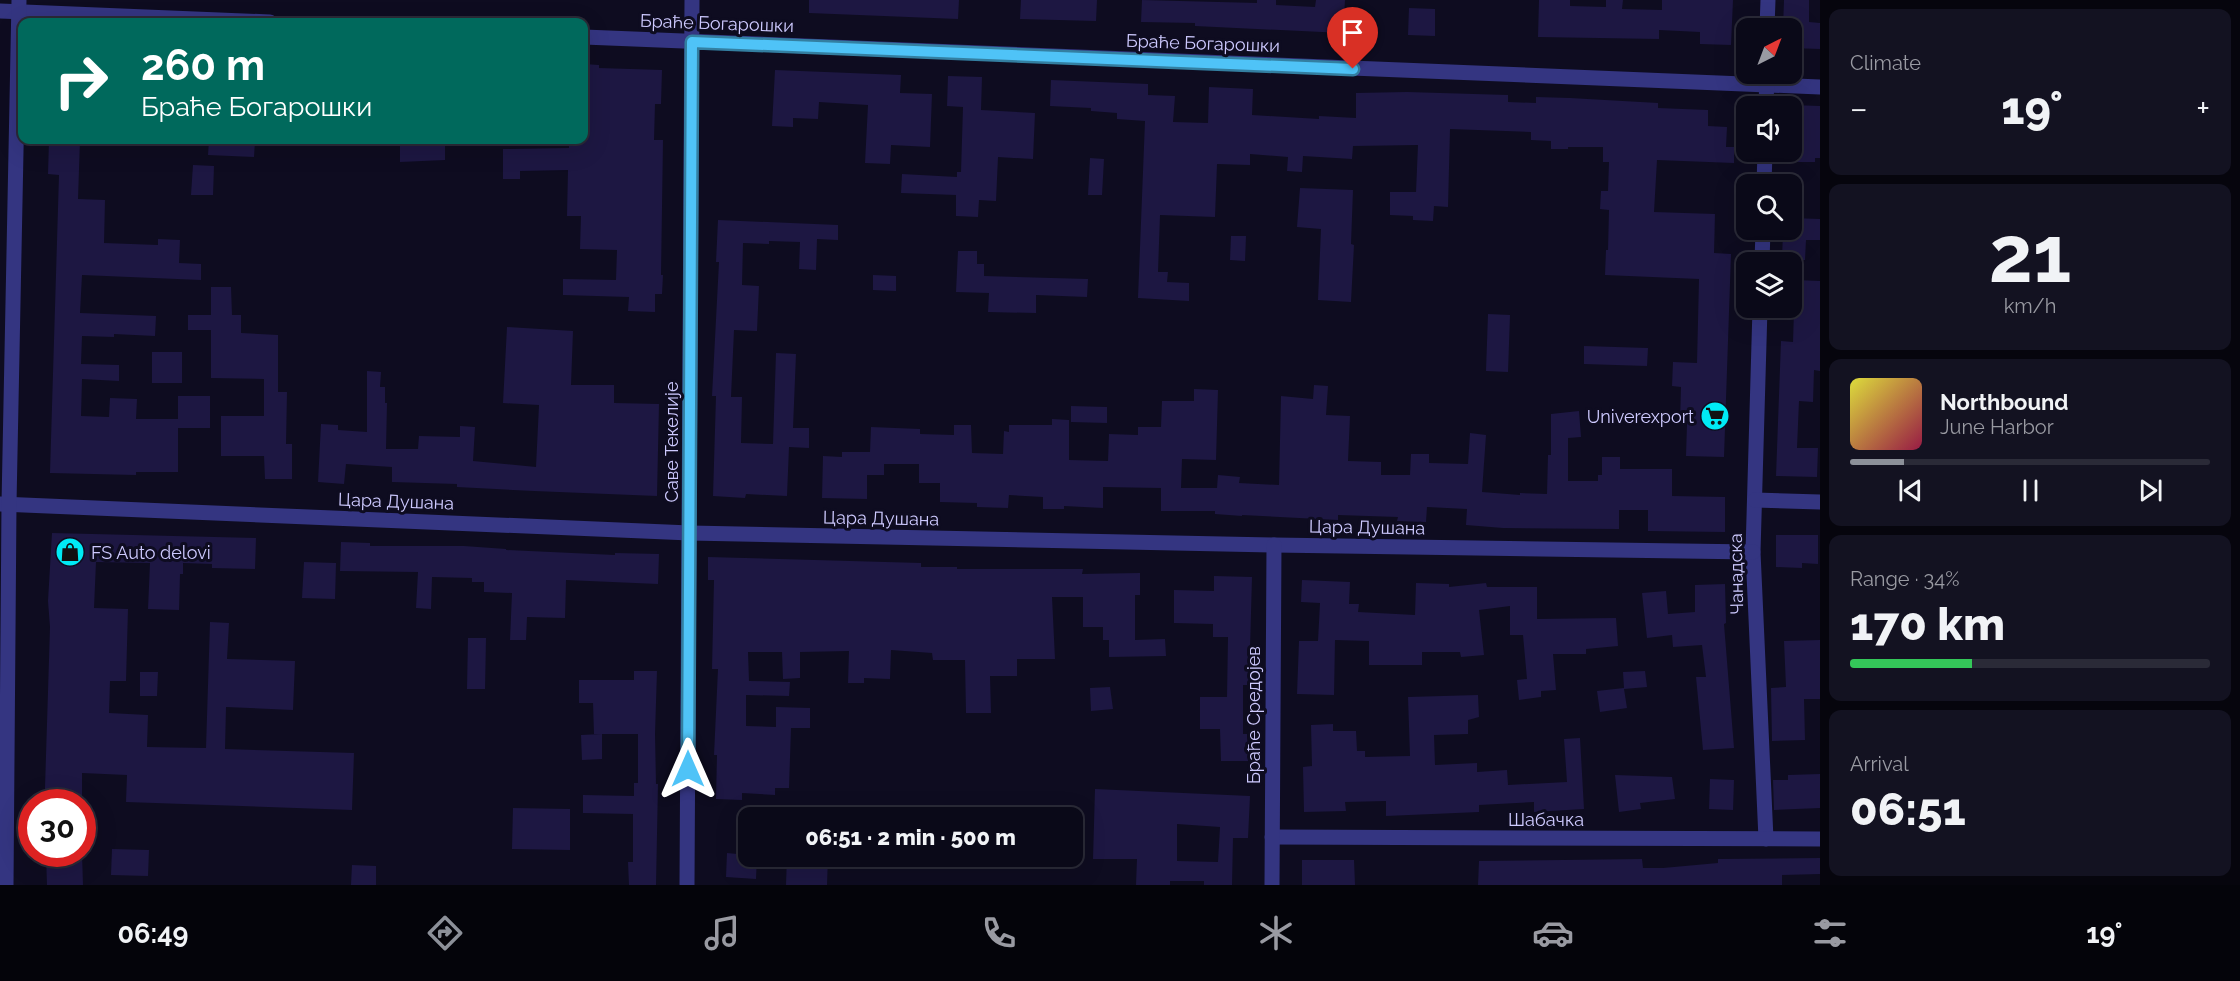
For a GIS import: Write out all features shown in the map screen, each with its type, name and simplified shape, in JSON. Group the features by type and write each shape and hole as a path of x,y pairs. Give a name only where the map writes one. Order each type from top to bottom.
{"street":[{"name":"Саве Текелије","path":"687,885 692,0"},
{"path":"1767,18 1768,0"},
{"path":"0,11 19,6 207,18"},
{"name":"Браће Богарошки","path":"588,37 1736,79"},
{"path":"6,885 4,504 18,39"},
{"name":"Браће Богарошки","path":"1797,84 1820,87"},
{"name":"Чанадска","path":"1760,318 1753,552 1766,839"},
{"path":"1755,500 1820,502"},
{"name":"Цара Душана","path":"4,504 690,533 1753,552"},
{"name":"Браће Средојев","path":"1272,885 1274,545"},
{"name":"Шабачка","path":"1272,837 1820,839"}],"building":[{"path":"809,0 959,0 958,19 809,13"},
{"path":"1021,0 1097,0 1096,21 1020,19"},
{"path":"1142,0 1257,3 1257,0 1276,0 1276,5 1315,7 1316,0 1345,0 1343,33 1195,26 1195,23 1141,22"},
{"path":"1539,0 1570,0 1570,6 1606,7 1606,0 1623,0 1622,9 1662,10 1662,0 1733,0 1731,45 1700,44 1700,32 1659,30 1659,39 1538,37"},
{"path":"1784,0 1809,0 1809,22 1820,23 1820,49 1802,48 1802,18 1783,18"},
{"path":"1409,8 1435,9 1435,36 1408,35"},
{"path":"588,64 599,65 599,68 662,70 661,104 655,104 654,140 663,140 661,275 663,275 662,294 655,294 655,312 628,311 629,297 563,295 563,279 616,280 617,250 580,249 581,216 567,216 568,170 520,171 520,179 503,179 503,149 569,148 569,144 588,144"},
{"path":"775,70 901,75 900,93 932,94 930,147 891,145 890,164 865,163 868,105 819,102 818,119 793,118 793,127 772,126"},
{"path":"948,76 982,77 981,110 1035,113 1033,159 998,157 996,201 979,200 978,217 956,216 956,195 901,193 902,174 957,177 957,172 961,172 963,107 947,106"},
{"path":"1051,80 1148,84 1148,95 1175,96 1173,122 1208,123 1209,87 1253,89 1252,115 1319,119 1319,116 1356,118 1356,93 1508,95 1508,102 1536,103 1536,97 1570,98 1658,103 1658,108 1708,110 1708,126 1727,127 1726,147 1734,147 1734,163 1657,160 1654,212 1715,214 1714,253 1731,254 1724,457 1686,456 1687,424 1680,424 1681,387 1672,386 1673,362 1697,363 1699,279 1605,275 1609,210 1600,209 1601,191 1608,191 1609,162 1603,162 1603,147 1551,149 1551,141 1531,140 1531,132 1450,129 1448,207 1434,206 1433,221 1413,220 1413,216 1390,215 1390,192 1416,192 1418,145 1353,146 1352,159 1303,156 1302,172 1287,171 1288,157 1250,154 1250,165 1217,164 1215,217 1160,215 1158,272 1168,272 1167,282 1189,283 1189,301 1138,298 1145,121 1117,119 1117,113 1091,111 1091,108 1050,106"},
{"path":"1802,105 1820,106 1820,158 1815,158 1815,162 1802,162"},
{"path":"49,144 80,144 78,199 105,200 104,243 158,245 158,239 180,240 179,263 201,264 201,280 82,275 80,313 156,316 155,336 114,334 114,337 82,336 81,364 119,365 119,381 82,379 81,416 109,417 110,398 137,399 136,419 178,419 178,472 136,472 136,475 50,473 59,175 48,174"},
{"path":"209,144 255,144 254,157 208,155"},
{"path":"400,144 445,144 445,160 400,162"},
{"path":"1090,158 1104,159 1102,195 1088,195"},
{"path":"193,165 214,166 213,195 191,195"},
{"path":"1300,188 1353,190 1351,244 1354,245 1351,302 1318,300 1321,229 1297,227"},
{"path":"1802,218 1820,219 1820,240 1806,240 1805,260 1802,260 1802,252 1782,252 1783,240 1802,240"},
{"path":"718,220 838,225 838,240 817,239 816,270 799,269 800,242 743,243 742,285 759,286 757,331 734,330 731,397 742,397 741,443 773,444 776,353 796,354 793,428 809,428 809,448 789,447 787,496 746,494 745,498 713,496 716,396 712,396 719,262 716,262"},
{"path":"1231,236 1246,236 1245,261 1230,260"},
{"path":"958,251 977,251 977,264 984,264 984,276 1088,279 1087,297 1036,295 1036,313 988,312 989,293 956,292"},
{"path":"873,275 896,276 896,291 873,290"},
{"path":"1802,280 1820,281 1820,371 1814,370 1813,402 1799,401 1797,448 1818,448 1817,477 1776,476 1781,341 1793,342 1794,318 1802,318"},
{"path":"211,287 231,287 232,315 241,315 241,333 278,335 278,392 287,392 286,444 292,444 292,479 265,479 264,456 221,456 221,416 264,416 264,379 211,378 211,330 188,330 188,315 211,315"},
{"path":"1488,314 1510,315 1508,372 1486,371"},
{"path":"507,327 573,331 571,385 614,385 614,403 659,404 657,496 392,482 392,467 346,464 344,484 318,482 321,424 338,425 338,430 367,432 367,371 381,372 380,387 385,387 386,449 418,449 419,436 460,437 460,426 475,427 473,461 536,467 539,405 503,403"},
{"path":"1584,346 1648,348 1647,366 1584,364"},
{"path":"152,352 182,352 182,383 152,383"},
{"path":"1314,385 1328,386 1326,415 1350,416 1348,461 1381,462 1381,475 1410,475 1411,454 1429,454 1429,463 1468,464 1470,433 1486,435 1482,492 1520,495 1520,493 1547,494 1548,455 1551,455 1551,414 1579,411 1581,437 1568,438 1568,481 1598,481 1598,475 1602,475 1602,457 1620,457 1620,469 1672,469 1672,496 1725,497 1725,532 1648,531 1648,510 1619,510 1619,529 1503,528 1466,525 1467,509 1427,507 1426,522 1397,521 1398,517 1338,515 1338,520 1242,516 1215,514 1215,511 1161,511 1161,488 1103,487 1103,508 1064,506 1064,509 1043,509 1043,497 1009,495 1008,508 977,507 977,503 940,502 940,483 919,483 919,464 884,464 884,475 867,475 867,499 822,498 823,456 842,457 842,452 870,452 871,427 920,429 920,434 954,435 954,425 971,425 972,453 1003,454 1004,431 1009,432 1009,425 1052,425 1052,419 1069,420 1069,460 1108,461 1109,434 1138,435 1138,427 1161,427 1162,401 1194,401 1194,389 1218,390 1216,460 1182,459 1181,488 1217,488 1218,475 1240,477 1239,483 1279,485 1281,396 1313,399"},
{"path":"178,396 210,396 210,428 178,428"},
{"path":"1071,406 1107,407 1107,423 1071,422"},
{"path":"52,533 256,538 255,569 212,568 212,564 183,563 183,574 180,574 179,610 148,609 150,563 96,562 94,608 128,609 126,681 110,681 109,713 148,715 147,747 206,748 210,622 229,623 227,659 295,661 293,710 226,707 225,749 354,753 352,810 126,802 127,775 82,773 82,789 45,789 50,627 48,601"},
{"path":"1776,535 1818,535 1818,564 1802,563 1802,568 1776,567"},
{"path":"341,542 370,543 370,546 464,546 615,555 615,553 659,554 658,584 566,580 565,618 527,617 526,640 510,640 512,593 484,592 484,582 472,582 472,578 432,577 431,609 416,608 418,572 340,571"},
{"path":"708,557 921,563 921,567 957,567 957,569 1083,569 1082,574 1140,573 1140,595 1135,595 1135,640 1165,639 1166,656 1109,657 1109,640 1103,640 1103,627 1083,627 1083,597 1052,597 1055,659 1017,659 1017,676 990,676 991,713 966,713 965,660 933,660 932,653 891,650 890,679 864,678 864,683 848,683 849,651 800,652 800,678 783,679 782,652 748,652 749,681 790,682 789,696 746,695 746,726 776,727 776,707 810,708 810,728 791,728 789,788 775,788 775,795 742,793 742,800 716,799 717,755 714,755 718,669 712,669 714,580 708,580"},
{"path":"304,562 336,563 335,599 302,598"},
{"path":"1214,576 1252,577 1249,685 1243,685 1243,734 1247,734 1248,761 1221,761 1220,729 1200,729 1200,697 1227,697 1228,637 1213,637 1213,624 1174,623 1174,590 1214,591"},
{"path":"1302,580 1350,582 1349,604 1359,604 1358,612 1415,615 1416,583 1449,584 1449,587 1486,583 1487,587 1537,587 1537,619 1616,618 1618,646 1586,649 1586,654 1553,654 1556,690 1541,691 1541,697 1519,700 1517,680 1527,679 1523,635 1510,635 1510,606 1479,610 1484,655 1461,657 1460,652 1422,652 1422,665 1369,665 1369,641 1335,640 1334,695 1297,694 1299,641 1318,641 1320,603 1301,602"},
{"path":"1725,584 1726,623 1724,624 1734,748 1703,750 1696,677 1706,677 1702,645 1673,647 1672,635 1647,638 1642,593 1666,591 1668,614 1695,612 1695,585"},
{"path":"468,638 486,638 485,689 467,689"},
{"path":"1820,640 1820,699 1804,699 1805,740 1772,741 1771,688 1786,687 1784,641"},
{"path":"634,671 657,671 656,885 629,885 628,862 633,862 633,814 583,813 583,795 634,796 634,783 638,783 638,734 594,734 593,703 579,703 579,680 634,680"},
{"path":"1645,671 1647,687 1624,689 1627,708 1600,712 1597,691 1624,688 1623,672"},
{"path":"140,672 158,672 157,696 140,696"},
{"path":"1110,687 1113,709 1091,711 1090,688"},
{"path":"1478,695 1479,717 1468,720 1468,734 1434,735 1435,765 1477,763 1477,772 1507,770 1508,785 1567,782 1564,739 1580,738 1584,809 1534,812 1534,802 1479,805 1479,812 1386,816 1386,801 1345,802 1346,811 1304,812 1303,767 1312,766 1311,725 1333,724 1333,731 1356,731 1357,751 1365,751 1365,757 1410,756 1408,697"},
{"path":"602,734 602,759 582,760 581,735"},
{"path":"1820,774 1820,808 1774,810 1773,780 1788,780 1788,775"},
{"path":"1615,775 1672,777 1675,799 1640,803 1641,809 1619,812"},
{"path":"1710,779 1734,780 1733,810 1709,809"},
{"path":"1095,789 1250,796 1248,838 1233,838 1232,885 1204,885 1204,881 1170,881 1170,885 1136,885 1137,859 1093,859","holes":["1177,824 1220,827 1218,862 1177,861"]},
{"path":"513,808 570,809 570,850 512,849"},
{"path":"112,849 149,850 148,876 111,875"},
{"path":"727,853 738,854 738,867 757,867 756,879 726,877"},
{"path":"1820,858 1820,874 1782,875 1782,885 1478,885 1479,861 1642,859 1643,868 1663,868 1718,863 1718,859"},
{"path":"1302,860 1354,860 1355,885 1302,885"},
{"path":"352,865 376,866 376,885 351,885"},
{"path":"46,867 82,867 83,885 47,885"},
{"path":"787,867 828,867 827,885 786,885"}],"place":[{"name":"Univerexport","path":"1715,416"},
{"name":"FS Auto delovi","path":"70,552"}],"route":[{"path":"688,769 692,42 1353,69"}]}
